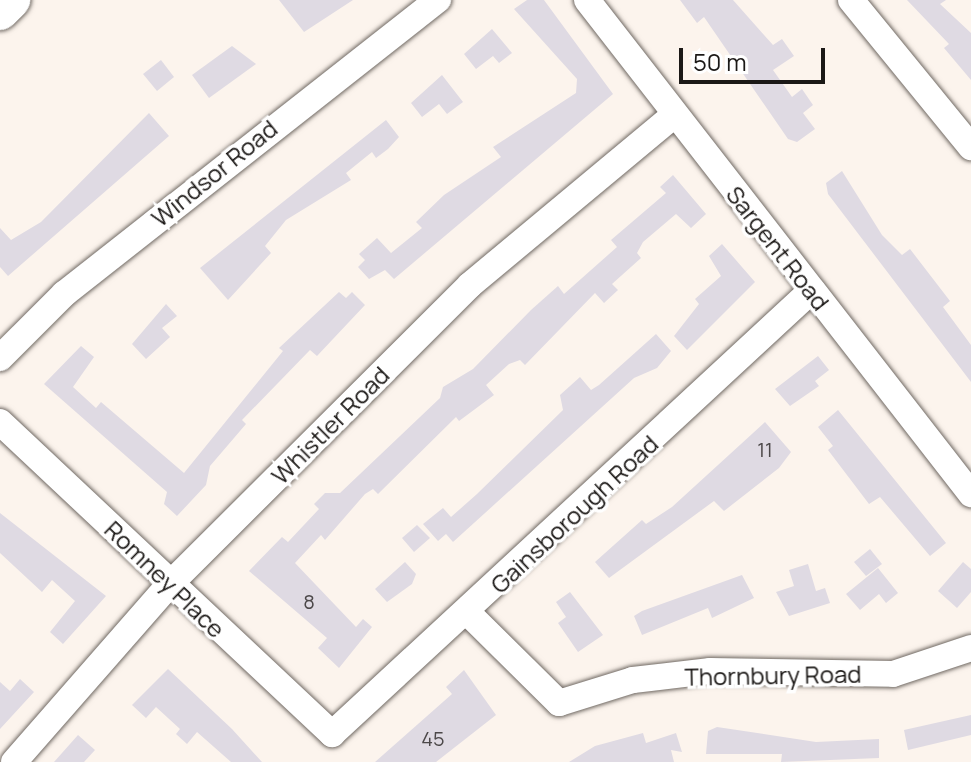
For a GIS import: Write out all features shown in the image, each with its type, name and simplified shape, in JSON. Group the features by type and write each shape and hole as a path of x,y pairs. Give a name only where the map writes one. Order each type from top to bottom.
{"highway":[{"path":"0,11 11,0"}],"street":[{"name":"Windsor Road","path":"0,358 88,274 438,0"},
{"name":"Sargent Road","path":"587,0 971,494"},
{"path":"851,0 971,147"},
{"name":"Whistler Road","path":"14,762 169,585 470,285 674,115"},
{"name":"Gainsborough Road","path":"332,734 468,613 812,290"},
{"name":"Romney Place","path":"0,422 169,585 332,734"},
{"name":"Thornbury Road","path":"468,613 559,703 633,680 710,671 893,674 971,648"}],"building":[{"path":"279,0 353,0 304,32"},
{"path":"527,0 544,0 613,94 394,279 385,270 369,279 358,267 365,260 359,254 377,238 391,253 422,228 416,222 444,195 501,157 493,147 576,93 577,79 514,9"},
{"path":"680,0 733,0 773,45 782,39 794,56 773,70 792,97 802,89 813,105 803,113 815,129 797,142 788,139 704,17 697,23"},
{"path":"907,0 946,0 940,4 971,33 971,80 944,48 949,44"},
{"path":"492,29 512,53 499,63 493,56 476,69 464,54"},
{"path":"232,46 256,64 209,98 192,75"},
{"path":"161,60 174,77 157,91 143,74"},
{"path":"442,75 463,102 447,114 439,104 422,117 411,103"},
{"path":"149,113 169,136 8,276 0,267 0,228 11,240 41,222"},
{"path":"386,120 399,137 376,158 372,152 346,173 351,180 286,220 265,246 271,253 228,300 200,268"},
{"path":"842,171 882,235 902,255 910,249 950,301 943,307 971,345 971,382 828,194 826,183"},
{"path":"673,175 706,214 691,228 676,214 643,242 637,253 641,258 612,284 618,290 604,303 595,293 525,365 520,360 509,364 486,385 494,395 459,421 456,417 378,494 373,489 365,494 325,540 321,535 295,563 356,627 363,619 372,627 339,668 318,648 327,638 249,571 282,537 288,542 319,509 314,504 325,493 340,493 440,398 443,387 473,369 558,286 564,294 617,247 611,240 666,193 660,187"},
{"path":"722,244 755,282 687,350 674,336 699,304 695,299 721,276 709,256"},
{"path":"339,292 346,298 352,292 365,305 317,356 310,350 242,420 246,424 210,466 206,485 177,516 164,504 167,492 44,384 81,346 94,357 73,387 96,408 101,402 184,473 283,351 279,348"},
{"path":"166,304 177,316 162,328 170,337 146,359 132,344"},
{"path":"656,334 671,351 657,368 634,378 453,542 446,534 438,541 423,524 443,508 451,517 477,494 563,410 560,395 580,377 591,390"},
{"path":"818,356 829,370 815,381 819,386 790,406 775,389"},
{"path":"838,410 946,543 930,556 880,497 869,504 828,450 833,446 818,427"},
{"path":"765,422 791,452 779,468 724,511 714,501 609,578 595,562 642,520 646,524 672,507"},
{"path":"0,513 106,596 63,644 50,632 75,601 52,580 42,592 0,553"},
{"path":"417,525 430,538 414,552 402,538"},
{"path":"870,549 882,564 866,576 854,562"},
{"path":"405,562 416,574 412,584 387,602 375,589"},
{"path":"963,562 971,569 971,592 957,608 938,591"},
{"path":"808,564 816,591 825,588 830,603 789,616 776,592 794,586 789,570"},
{"path":"878,568 898,593 886,603 879,594 860,610 846,594"},
{"path":"742,575 754,598 712,618 708,608 642,635 634,616 642,611"},
{"path":"570,592 603,635 578,652 558,623 566,617 556,602"},
{"path":"168,669 262,762 231,762 197,732 187,744 176,734 180,729 156,707 146,718 132,705"},
{"path":"464,670 496,715 436,762 375,762 452,694 446,687"},
{"path":"20,679 34,692 0,729 0,682 10,691"},
{"path":"971,715 971,735 908,750 904,730"},
{"path":"717,727 816,742 879,739 879,758 781,762 782,754 706,754 708,731"},
{"path":"643,733 646,743 676,733 682,752 671,750 674,762 569,762 595,746"},
{"path":"78,735 95,750 84,762 54,762"}]}
